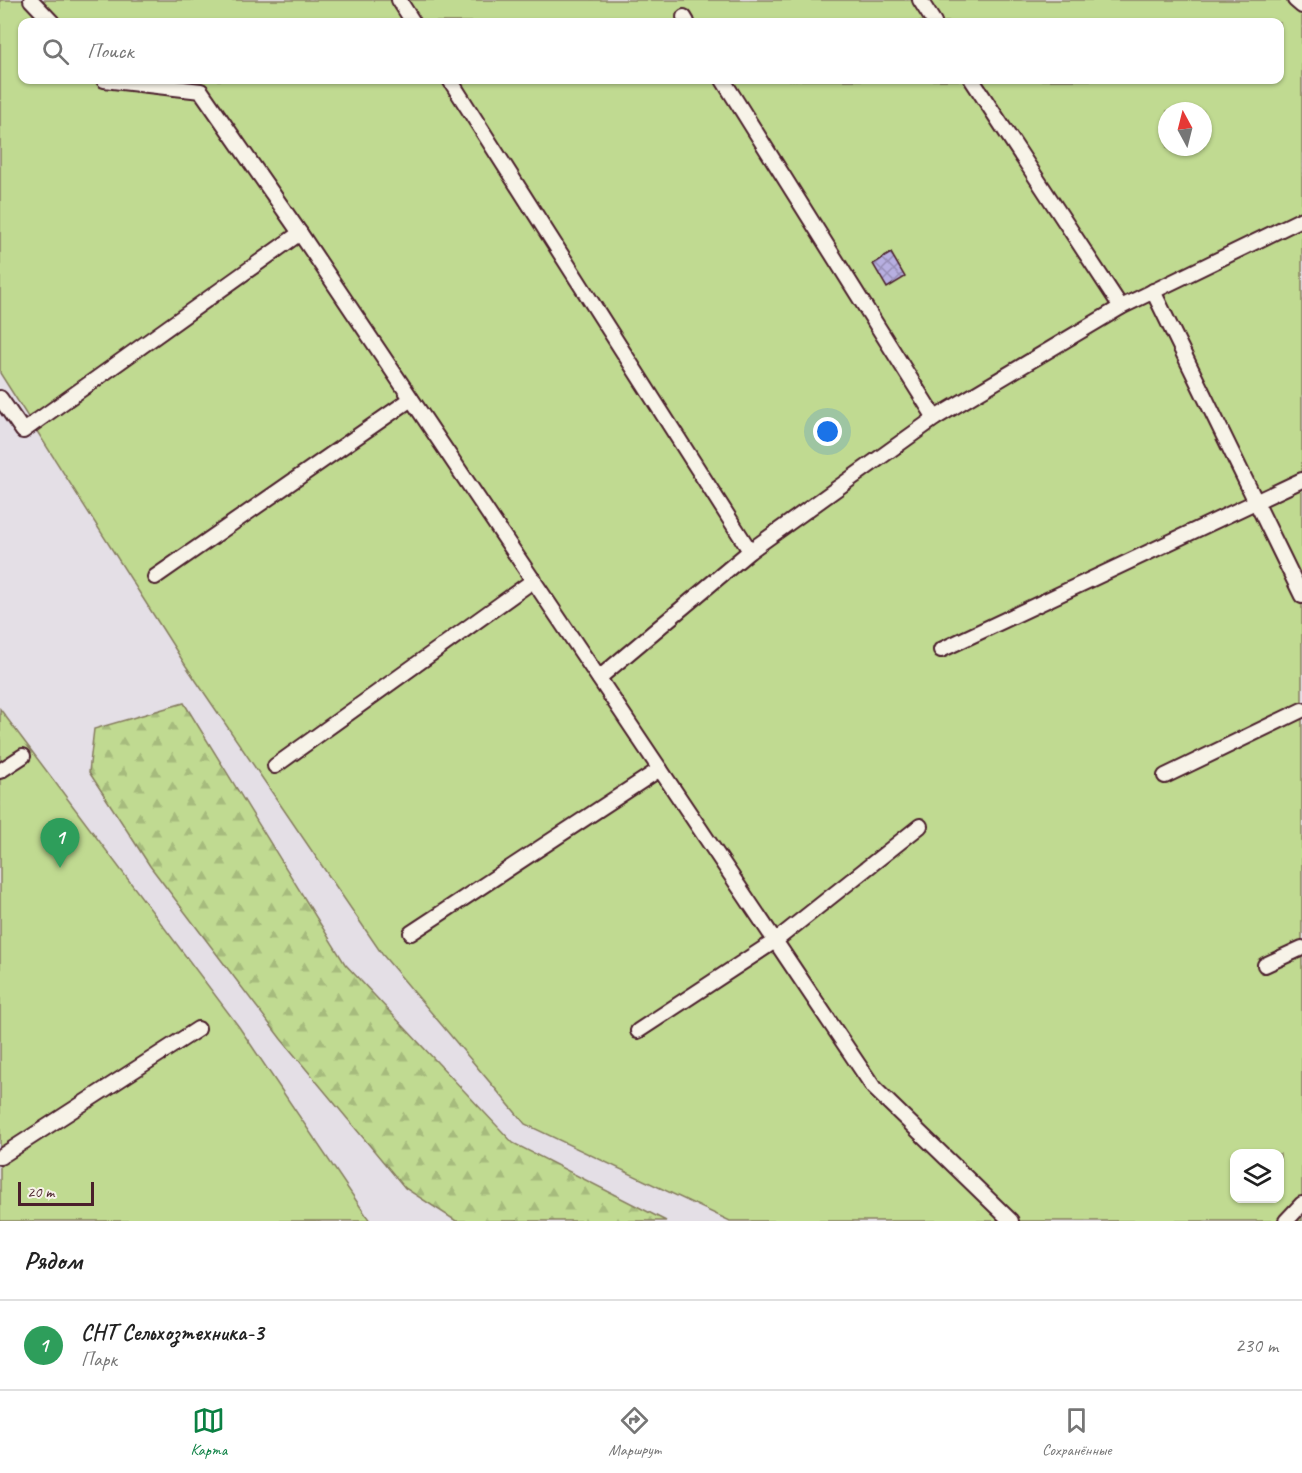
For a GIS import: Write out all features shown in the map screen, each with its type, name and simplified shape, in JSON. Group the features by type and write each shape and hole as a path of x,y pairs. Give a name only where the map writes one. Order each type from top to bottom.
{"lane":[{"path":"31,0 48,18"},
{"path":"399,0 410,18"},
{"path":"920,0 931,18"},
{"path":"1295,0 1302,6"},
{"path":"139,84 201,91 300,233 874,1088 1011,1221"},
{"path":"453,84 750,551"},
{"path":"725,84 934,418"},
{"path":"975,84 1121,307"},
{"path":"599,678 750,551 934,418 1121,307 1302,219"},
{"path":"0,398 23,431 300,233"},
{"path":"1154,291 1302,596"},
{"path":"155,576 411,399"},
{"path":"941,650 1302,480"},
{"path":"275,766 534,580"},
{"path":"1165,776 1302,710"},
{"path":"0,771 24,756"},
{"path":"411,933 660,769"},
{"path":"638,1031 775,941 920,826"},
{"path":"1265,965 1302,948"},
{"path":"0,1157 198,1029"},
{"path":"1286,1221 1302,1204"}],"green space":[{"path":"0,0 1302,0 1302,1221 730,1221 525,1124 382,954 186,666 0,373"},
{"path":"184,703 345,964 513,1143 666,1221 456,1221 405,1188 281,1039 150,866 89,772 94,729"},
{"path":"0,709 239,1027 370,1221 0,1221"}],"building":[{"path":"891,253 905,277 887,288 873,264"}],"place":[{"name":"СНТ Сельхозтехника-3","path":"60,868"}]}
